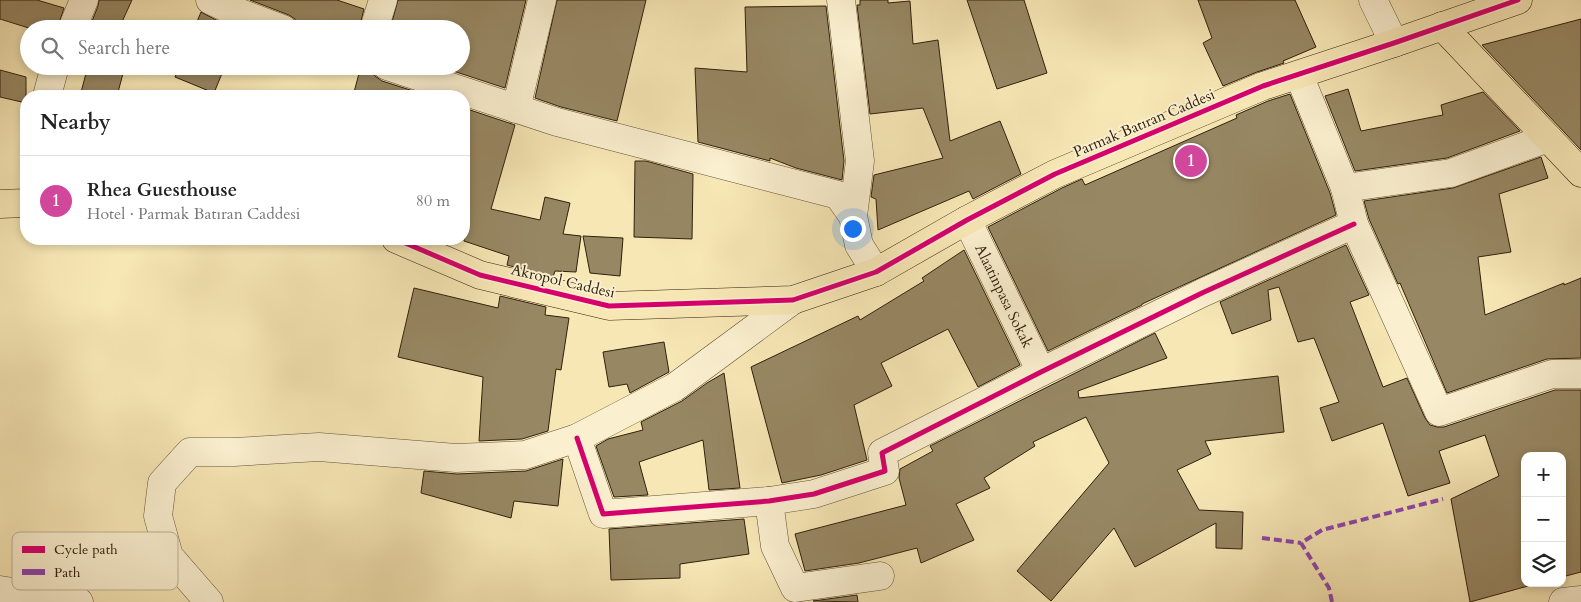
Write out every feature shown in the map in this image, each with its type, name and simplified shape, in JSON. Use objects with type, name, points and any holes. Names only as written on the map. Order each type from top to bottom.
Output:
[{"type":"main road","name":"Parmak Batıran Caddesi","points":[[793,300],[876,272],[967,220],[1055,174],[1263,86],[1518,0]]},
{"type":"main road","points":[[1442,26],[1581,173]]},
{"type":"main road","points":[[0,204],[20,203]]},
{"type":"main road","name":"Akropol Caddesi","points":[[410,245],[480,274],[609,306],[793,300]]},
{"type":"street","points":[[76,20],[84,0]]},
{"type":"street","points":[[377,20],[383,0]]},
{"type":"street","points":[[516,109],[542,0]]},
{"type":"street","points":[[841,0],[860,161],[853,216],[860,245],[876,272]]},
{"type":"street","points":[[1374,0],[1394,43]]},
{"type":"street","points":[[222,3],[262,20]]},
{"type":"street","points":[[49,90],[53,75]]},
{"type":"street","points":[[414,75],[459,90]]},
{"type":"street","points":[[1299,75],[1345,188],[1354,224],[1439,412],[1552,374],[1581,374]]},
{"type":"street","points":[[470,94],[556,122],[838,195],[853,216]]},
{"type":"street","points":[[1345,188],[1451,173],[1548,138]]},
{"type":"street","name":"Alaatinpasa Sokak","points":[[967,220],[1041,372]]},
{"type":"street","points":[[577,438],[603,514],[769,501],[814,494],[885,471],[882,453],[1202,293],[1354,224]]},
{"type":"street","points":[[162,532],[158,516],[162,483],[190,452],[234,452],[319,447],[456,458],[525,455],[577,438],[674,387],[793,300]]},
{"type":"street","points":[[769,501],[775,546],[794,588],[880,576]]},
{"type":"street","points":[[178,566],[209,602]]},
{"type":"street","points":[[0,590],[79,602]]},
{"type":"street","points":[[1563,602],[1581,600]]},
{"type":"building","points":[[0,0],[37,0],[64,8],[60,20],[20,20],[20,25],[0,19]]},
{"type":"building","points":[[99,0],[132,0],[123,20],[93,20]]},
{"type":"building","points":[[250,0],[337,0],[364,9],[361,20],[295,20],[289,15]]},
{"type":"building","points":[[398,0],[526,0],[505,88],[465,75],[470,75],[470,20],[392,20]]},
{"type":"building","points":[[557,0],[646,0],[617,121],[561,107],[535,98]]},
{"type":"building","points":[[860,0],[888,0],[888,3],[910,1],[913,44],[938,40],[950,141],[1000,121],[1021,174],[973,199],[969,191],[878,230],[876,199],[871,197],[874,175],[943,158],[923,108],[870,114],[857,5],[860,5]]},
{"type":"building","points":[[967,0],[1024,0],[1047,73],[997,89]]},
{"type":"building","points":[[1198,0],[1295,0],[1316,47],[1283,61],[1284,63],[1223,86],[1203,43],[1212,38]]},
{"type":"building","points":[[826,6],[844,161],[842,180],[796,168],[770,158],[770,161],[698,142],[695,68],[747,72],[745,7]]},
{"type":"building","points":[[201,12],[216,20],[198,20]]},
{"type":"building","points":[[1581,19],[1581,150],[1482,45]]},
{"type":"building","points":[[0,70],[26,77],[26,90],[20,90],[20,102],[0,97]]},
{"type":"building","points":[[86,75],[123,75],[119,90],[82,90]]},
{"type":"building","points":[[176,75],[221,75],[215,90],[207,90],[175,77]]},
{"type":"building","points":[[359,75],[375,75],[382,81],[410,90],[355,90]]},
{"type":"building","points":[[1348,89],[1361,131],[1443,115],[1441,105],[1483,92],[1520,131],[1447,158],[1355,171],[1325,96]]},
{"type":"building","points":[[1290,94],[1330,193],[1336,215],[1142,304],[1048,351],[988,227],[1082,179],[1085,185],[1237,118],[1236,115]]},
{"type":"building","points":[[470,110],[515,125],[491,209],[540,220],[545,197],[570,203],[563,234],[581,236],[576,272],[555,271],[553,277],[507,265],[509,256],[470,243]]},
{"type":"building","points":[[1541,157],[1548,178],[1499,194],[1511,252],[1478,257],[1485,315],[1581,278],[1581,358],[1547,359],[1447,393],[1400,283],[1398,284],[1369,219],[1364,201],[1453,188]]},
{"type":"building","points":[[635,161],[646,161],[693,174],[692,239],[634,237]]},
{"type":"building","points":[[583,236],[623,238],[620,276],[590,273]]},
{"type":"building","points":[[1346,245],[1369,295],[1350,302],[1383,387],[1407,378],[1430,425],[1444,427],[1555,390],[1581,390],[1581,572],[1566,576],[1566,452],[1521,452],[1521,587],[1524,587],[1470,602],[1451,499],[1499,476],[1485,435],[1439,451],[1450,483],[1408,496],[1383,423],[1332,441],[1320,408],[1339,402],[1314,338],[1298,342],[1279,287],[1268,290],[1271,320],[1232,334],[1220,302]]},
{"type":"building","points":[[964,250],[1020,365],[978,387],[948,329],[881,363],[892,386],[854,405],[867,460],[821,475],[782,483],[751,367],[858,316],[860,320],[924,281],[922,278]]},
{"type":"building","points":[[414,288],[498,308],[500,296],[546,307],[545,315],[569,318],[561,370],[556,369],[548,431],[522,439],[479,441],[483,377],[398,357]]},
{"type":"building","points":[[1155,333],[1167,358],[1078,391],[1079,398],[1278,376],[1284,432],[1205,441],[1211,454],[1177,470],[1199,510],[1243,512],[1242,549],[1216,548],[1216,523],[1135,567],[1114,528],[1051,601],[1017,571],[1109,463],[1086,417],[1033,442],[1035,446],[984,478],[990,488],[956,504],[974,540],[921,563],[917,548],[859,563],[805,571],[795,534],[906,505],[899,478],[900,469],[933,451],[930,446]]},
{"type":"building","points":[[664,342],[669,372],[630,393],[627,384],[609,387],[603,352]]},
{"type":"building","points":[[724,373],[740,488],[709,490],[703,440],[639,462],[648,495],[614,497],[596,446],[608,439],[643,430],[641,422],[682,401]]},
{"type":"building","points":[[563,459],[558,506],[514,501],[511,518],[421,493],[424,471],[457,474],[526,471]]},
{"type":"building","points":[[744,519],[749,554],[680,564],[680,578],[611,580],[609,529]]},
{"type":"building","points":[[857,595],[858,602],[813,601]]},
{"type":"marked path","points":[[1332,602],[1329,588],[1301,543],[1322,530],[1443,499]]},
{"type":"marked path","points":[[1262,538],[1301,543]]},
{"type":"cycle path","points":[[410,245],[480,275],[609,306],[793,300],[876,272],[967,220],[1055,174],[1263,86],[1518,0]]},
{"type":"cycle path","points":[[577,438],[603,514],[769,501],[814,494],[885,471],[882,453],[1202,293],[1354,224]]},
{"type":"place","name":"Rhea Guesthouse","points":[[1191,161]]}]
